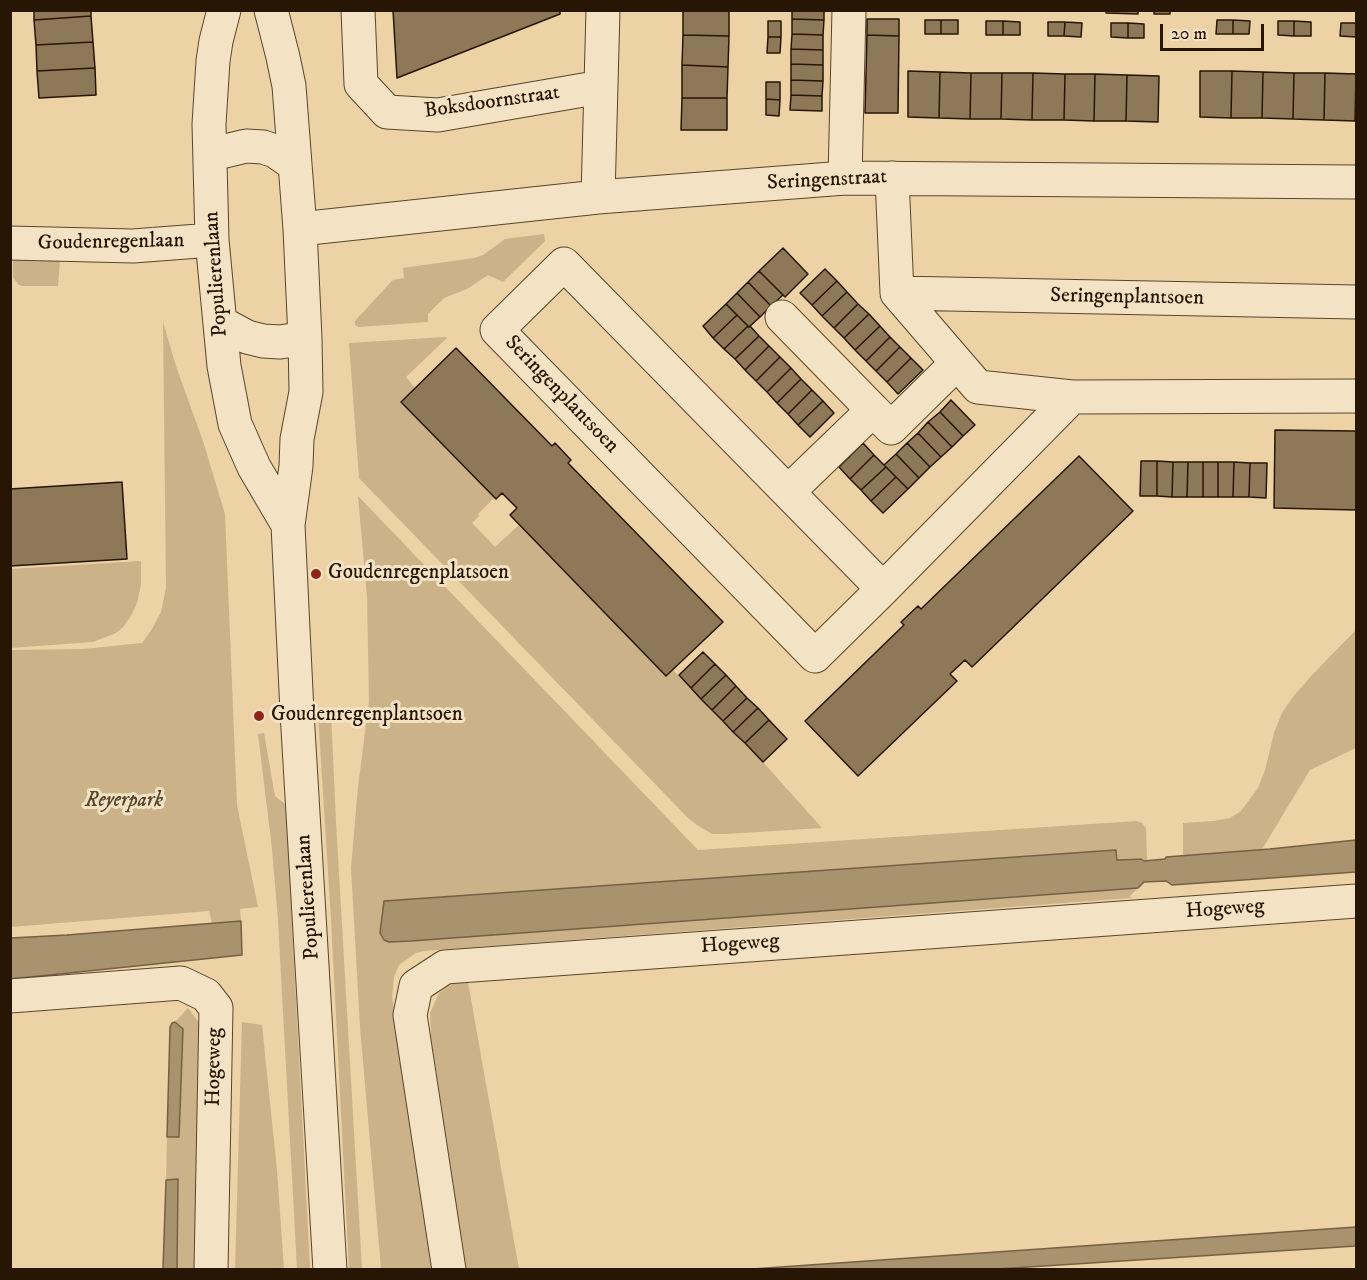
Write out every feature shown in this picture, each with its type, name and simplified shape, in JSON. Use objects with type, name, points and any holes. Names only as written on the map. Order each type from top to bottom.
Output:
[{"type":"street","name":"Populierenlaan","points":[[224,10],[213,61],[209,124],[212,240],[224,366],[235,424],[254,467],[288,525]]},
{"type":"street","name":"Populierenlaan","points":[[271,10],[284,57],[289,86],[300,229],[306,392],[297,439],[296,466],[288,525],[296,700],[330,1269]]},
{"type":"street","name":"Boksdoornstraat","points":[[358,10],[361,84],[387,112],[438,115],[601,87]]},
{"type":"street","points":[[598,197],[603,10]]},
{"type":"street","points":[[844,178],[849,10]]},
{"type":"street","points":[[210,156],[246,146],[263,147],[274,151],[295,165]]},
{"type":"street","name":"Seringenstraat","points":[[300,229],[598,197],[844,178],[1356,182]]},
{"type":"street","points":[[892,178],[897,293],[978,387],[1072,397],[1356,396]]},
{"type":"street","name":"Goudenregenlaan","points":[[10,243],[133,246],[212,240]]},
{"type":"street","name":"Seringenplantsoen","points":[[884,589],[564,264],[497,330],[815,656],[884,589],[1072,397]]},
{"type":"street","name":"Seringenplantsoen","points":[[897,293],[1356,302]]},
{"type":"street","points":[[782,317],[891,428],[957,363]]},
{"type":"street","points":[[221,323],[247,337],[263,341],[280,342],[305,338]]},
{"type":"street","points":[[788,492],[873,410]]},
{"type":"street","name":"Hogeweg","points":[[448,1269],[410,1015],[416,986],[445,966],[1356,901]]},
{"type":"street","name":"Hogeweg","points":[[10,996],[181,983],[206,994],[216,1008],[211,1269]]},
{"type":"green space","points":[[544,234],[545,241],[503,282],[488,275],[467,289],[444,298],[428,314],[428,322],[358,327],[355,325],[355,321],[393,280],[404,278],[403,268],[474,258],[483,255],[505,239]]},
{"type":"green space","points":[[13,259],[60,260],[58,286],[21,286],[13,277]]},
{"type":"green space","name":"Reyerpark","points":[[163,322],[225,514],[237,805],[258,907],[240,909],[241,921],[212,923],[209,911],[11,927],[10,650],[83,649],[142,643],[161,612],[166,588]]},
{"type":"green space","points":[[446,337],[406,377],[415,388],[401,402],[494,498],[472,523],[495,547],[519,525],[666,676],[673,670],[763,762],[822,828],[712,834],[689,819],[359,478],[349,343]]},
{"type":"green space","points":[[358,496],[698,850],[1137,821],[1146,828],[1147,860],[1144,861],[1141,858],[1118,859],[1117,850],[741,876],[380,933],[387,941],[1138,888],[1130,896],[1131,898],[416,953],[399,965],[394,977],[392,997],[436,1269],[381,1269],[360,1027],[351,868],[369,701],[367,597]]},
{"type":"green space","points":[[141,561],[141,585],[137,603],[131,616],[116,633],[93,642],[11,648],[11,569]]},
{"type":"green space","points":[[1356,630],[1356,748],[1310,770],[1261,851],[1183,856],[1183,823],[1230,818],[1241,811],[1258,788],[1282,713],[1312,675]]},
{"type":"green space","points":[[331,712],[362,1269],[349,1269],[318,714]]},
{"type":"green space","points":[[264,733],[275,796],[286,805],[310,1269],[297,1269],[278,920],[258,734]]},
{"type":"green space","points":[[467,977],[519,1269],[466,1269],[431,1037],[430,1013],[439,993],[460,978]]},
{"type":"green space","points":[[188,1008],[200,1024],[202,1269],[177,1269],[178,1180],[166,1180],[167,1137],[179,1136],[183,1029],[175,1022]]},
{"type":"green space","points":[[242,1022],[262,1025],[277,1170],[284,1269],[235,1269]]},
{"type":"shaded area","points":[[1356,840],[1356,872],[1172,885],[1166,881],[1144,882],[1138,888],[411,941],[389,942],[384,940],[380,933],[384,901],[1116,850],[1117,860],[1141,859],[1144,861],[1166,857]]},
{"type":"shaded area","points":[[241,921],[242,955],[11,979],[11,938]]},
{"type":"shaded area","points":[[175,1022],[183,1029],[179,1137],[167,1137],[170,1027]]},
{"type":"shaded area","points":[[178,1179],[177,1269],[163,1269],[166,1180]]},
{"type":"shaded area","points":[[1356,1227],[1356,1246],[997,1269],[752,1269]]},
{"type":"building","points":[[34,10],[91,10],[91,16],[34,20]]},
{"type":"building","points":[[393,10],[560,10],[560,14],[397,78]]},
{"type":"building","points":[[683,10],[729,10],[729,36],[683,35]]},
{"type":"building","points":[[792,10],[824,10],[824,20],[792,19]]},
{"type":"building","points":[[1107,10],[1138,10],[1138,14],[1106,13]]},
{"type":"building","points":[[1154,10],[1170,10],[1170,14],[1154,14]]},
{"type":"building","points":[[91,16],[93,42],[36,45],[34,20]]},
{"type":"building","points":[[792,19],[824,20],[823,35],[792,34]]},
{"type":"building","points":[[867,19],[899,19],[899,36],[867,35]]},
{"type":"building","points":[[925,20],[941,20],[941,34],[925,34]]},
{"type":"building","points":[[941,20],[958,20],[958,34],[941,34]]},
{"type":"building","points":[[1217,20],[1233,20],[1233,34],[1216,34]]},
{"type":"building","points":[[1233,20],[1250,21],[1249,34],[1233,34]]},
{"type":"building","points":[[768,21],[781,21],[781,37],[768,37]]},
{"type":"building","points":[[986,21],[1003,21],[1003,35],[986,35]]},
{"type":"building","points":[[1003,21],[1020,22],[1020,35],[1003,35]]},
{"type":"building","points":[[1278,21],[1294,21],[1294,36],[1278,35]]},
{"type":"building","points":[[1294,21],[1311,22],[1311,36],[1294,36]]},
{"type":"building","points":[[1048,22],[1065,22],[1064,36],[1048,36]]},
{"type":"building","points":[[1065,22],[1082,23],[1081,37],[1064,36]]},
{"type":"building","points":[[1111,23],[1128,23],[1128,38],[1111,37]]},
{"type":"building","points":[[1128,23],[1144,24],[1144,38],[1128,38]]},
{"type":"building","points":[[1341,23],[1356,23],[1356,37],[1340,36]]},
{"type":"building","points":[[792,34],[823,35],[823,50],[791,49]]},
{"type":"building","points":[[683,35],[729,36],[728,67],[682,65]]},
{"type":"building","points":[[867,35],[899,36],[898,113],[865,113]]},
{"type":"building","points":[[768,37],[781,37],[780,53],[767,53]]},
{"type":"building","points":[[93,42],[95,68],[37,71],[36,45]]},
{"type":"building","points":[[791,49],[823,50],[823,65],[791,64]]},
{"type":"building","points":[[791,64],[823,65],[823,81],[791,80]]},
{"type":"building","points":[[682,65],[728,67],[727,98],[682,98]]},
{"type":"building","points":[[95,68],[96,95],[39,98],[37,71]]},
{"type":"building","points":[[908,71],[940,72],[939,118],[908,117]]},
{"type":"building","points":[[1200,71],[1232,71],[1231,118],[1200,117]]},
{"type":"building","points":[[1232,71],[1263,72],[1262,118],[1231,118]]},
{"type":"building","points":[[940,72],[971,73],[970,119],[939,118]]},
{"type":"building","points":[[1263,72],[1294,73],[1293,119],[1262,118]]},
{"type":"building","points":[[971,73],[1002,73],[1001,119],[970,119]]},
{"type":"building","points":[[1002,73],[1033,73],[1032,120],[1001,119]]},
{"type":"building","points":[[1033,73],[1065,74],[1064,120],[1032,120]]},
{"type":"building","points":[[1294,73],[1325,73],[1324,120],[1293,119]]},
{"type":"building","points":[[1325,73],[1356,74],[1355,121],[1324,120]]},
{"type":"building","points":[[1065,74],[1095,74],[1094,121],[1064,120]]},
{"type":"building","points":[[1095,74],[1127,75],[1126,121],[1094,121]]},
{"type":"building","points":[[1127,75],[1159,76],[1158,122],[1126,121]]},
{"type":"building","points":[[791,80],[823,81],[822,96],[791,95]]},
{"type":"building","points":[[766,82],[780,82],[780,100],[766,99]]},
{"type":"building","points":[[791,95],[822,96],[822,111],[790,110]]},
{"type":"building","points":[[682,98],[727,98],[727,130],[681,130]]},
{"type":"building","points":[[766,99],[780,100],[779,116],[766,115]]},
{"type":"building","points":[[783,248],[808,274],[785,297],[759,271]]},
{"type":"building","points":[[825,269],[837,281],[812,305],[800,293]]},
{"type":"building","points":[[759,271],[783,295],[771,306],[748,282]]},
{"type":"building","points":[[837,281],[847,292],[822,316],[812,305]]},
{"type":"building","points":[[748,282],[771,306],[760,317],[737,293]]},
{"type":"building","points":[[847,292],[858,304],[834,328],[822,316]]},
{"type":"building","points":[[737,293],[760,317],[749,327],[726,304]]},
{"type":"building","points":[[726,304],[737,315],[713,338],[703,326]]},
{"type":"building","points":[[858,304],[869,314],[844,338],[834,328]]},
{"type":"building","points":[[869,314],[880,326],[855,350],[844,338]]},
{"type":"building","points":[[737,315],[748,326],[724,349],[713,338]]},
{"type":"building","points":[[748,326],[759,336],[735,359],[724,349]]},
{"type":"building","points":[[880,326],[890,337],[866,361],[855,350]]},
{"type":"building","points":[[759,336],[769,346],[745,370],[735,359]]},
{"type":"building","points":[[890,337],[900,347],[876,371],[866,361]]},
{"type":"building","points":[[769,346],[780,357],[756,381],[745,370]]},
{"type":"building","points":[[900,347],[911,358],[887,382],[876,371]]},
{"type":"building","points":[[456,348],[552,446],[555,443],[571,460],[568,463],[723,622],[666,676],[510,515],[517,508],[502,493],[496,499],[401,402]]},
{"type":"building","points":[[780,357],[791,368],[767,392],[756,381]]},
{"type":"building","points":[[911,358],[923,370],[898,394],[887,382]]},
{"type":"building","points":[[791,368],[801,379],[777,403],[767,392]]},
{"type":"building","points":[[801,379],[812,390],[788,414],[777,403]]},
{"type":"building","points":[[812,390],[823,401],[798,425],[788,414]]},
{"type":"building","points":[[951,400],[975,425],[963,436],[940,412]]},
{"type":"building","points":[[823,401],[834,413],[810,437],[798,425]]},
{"type":"building","points":[[940,412],[963,436],[952,447],[928,422]]},
{"type":"building","points":[[928,422],[952,447],[941,457],[918,433]]},
{"type":"building","points":[[1275,430],[1356,431],[1356,510],[1274,508]]},
{"type":"building","points":[[918,433],[941,457],[930,467],[907,443]]},
{"type":"building","points":[[863,443],[874,455],[850,479],[839,467]]},
{"type":"building","points":[[907,443],[930,467],[919,478],[896,454]]},
{"type":"building","points":[[896,454],[919,478],[908,489],[884,465]]},
{"type":"building","points":[[874,455],[886,467],[861,490],[850,479]]},
{"type":"building","points":[[1079,456],[1133,511],[972,667],[965,660],[950,674],[957,681],[858,776],[805,721],[904,625],[901,622],[918,606],[921,609]]},
{"type":"building","points":[[1141,461],[1157,461],[1157,496],[1140,496]]},
{"type":"building","points":[[1157,461],[1173,462],[1172,497],[1157,496]]},
{"type":"building","points":[[1173,462],[1188,462],[1187,497],[1172,497]]},
{"type":"building","points":[[1188,462],[1203,462],[1203,497],[1187,497]]},
{"type":"building","points":[[1203,462],[1218,462],[1218,497],[1203,497]]},
{"type":"building","points":[[1218,462],[1234,462],[1233,497],[1218,497]]},
{"type":"building","points":[[1234,462],[1250,463],[1249,497],[1233,497]]},
{"type":"building","points":[[1250,463],[1267,463],[1266,498],[1249,497]]},
{"type":"building","points":[[886,467],[896,477],[871,501],[861,490]]},
{"type":"building","points":[[896,477],[908,489],[883,513],[871,501]]},
{"type":"building","points":[[122,482],[127,559],[10,566],[10,489]]},
{"type":"building","points":[[703,652],[715,664],[691,688],[679,675]]},
{"type":"building","points":[[715,664],[726,675],[701,699],[691,688]]},
{"type":"building","points":[[726,675],[736,686],[712,710],[701,699]]},
{"type":"building","points":[[736,686],[747,698],[723,721],[712,710]]},
{"type":"building","points":[[747,698],[758,708],[733,732],[723,721]]},
{"type":"building","points":[[758,708],[769,720],[745,743],[733,732]]},
{"type":"building","points":[[769,720],[787,739],[763,762],[745,743]]},
{"type":"place","name":"Goudenregenplatsoen","points":[[316,574]]},
{"type":"place","name":"Goudenregenplantsoen","points":[[259,716]]}]
